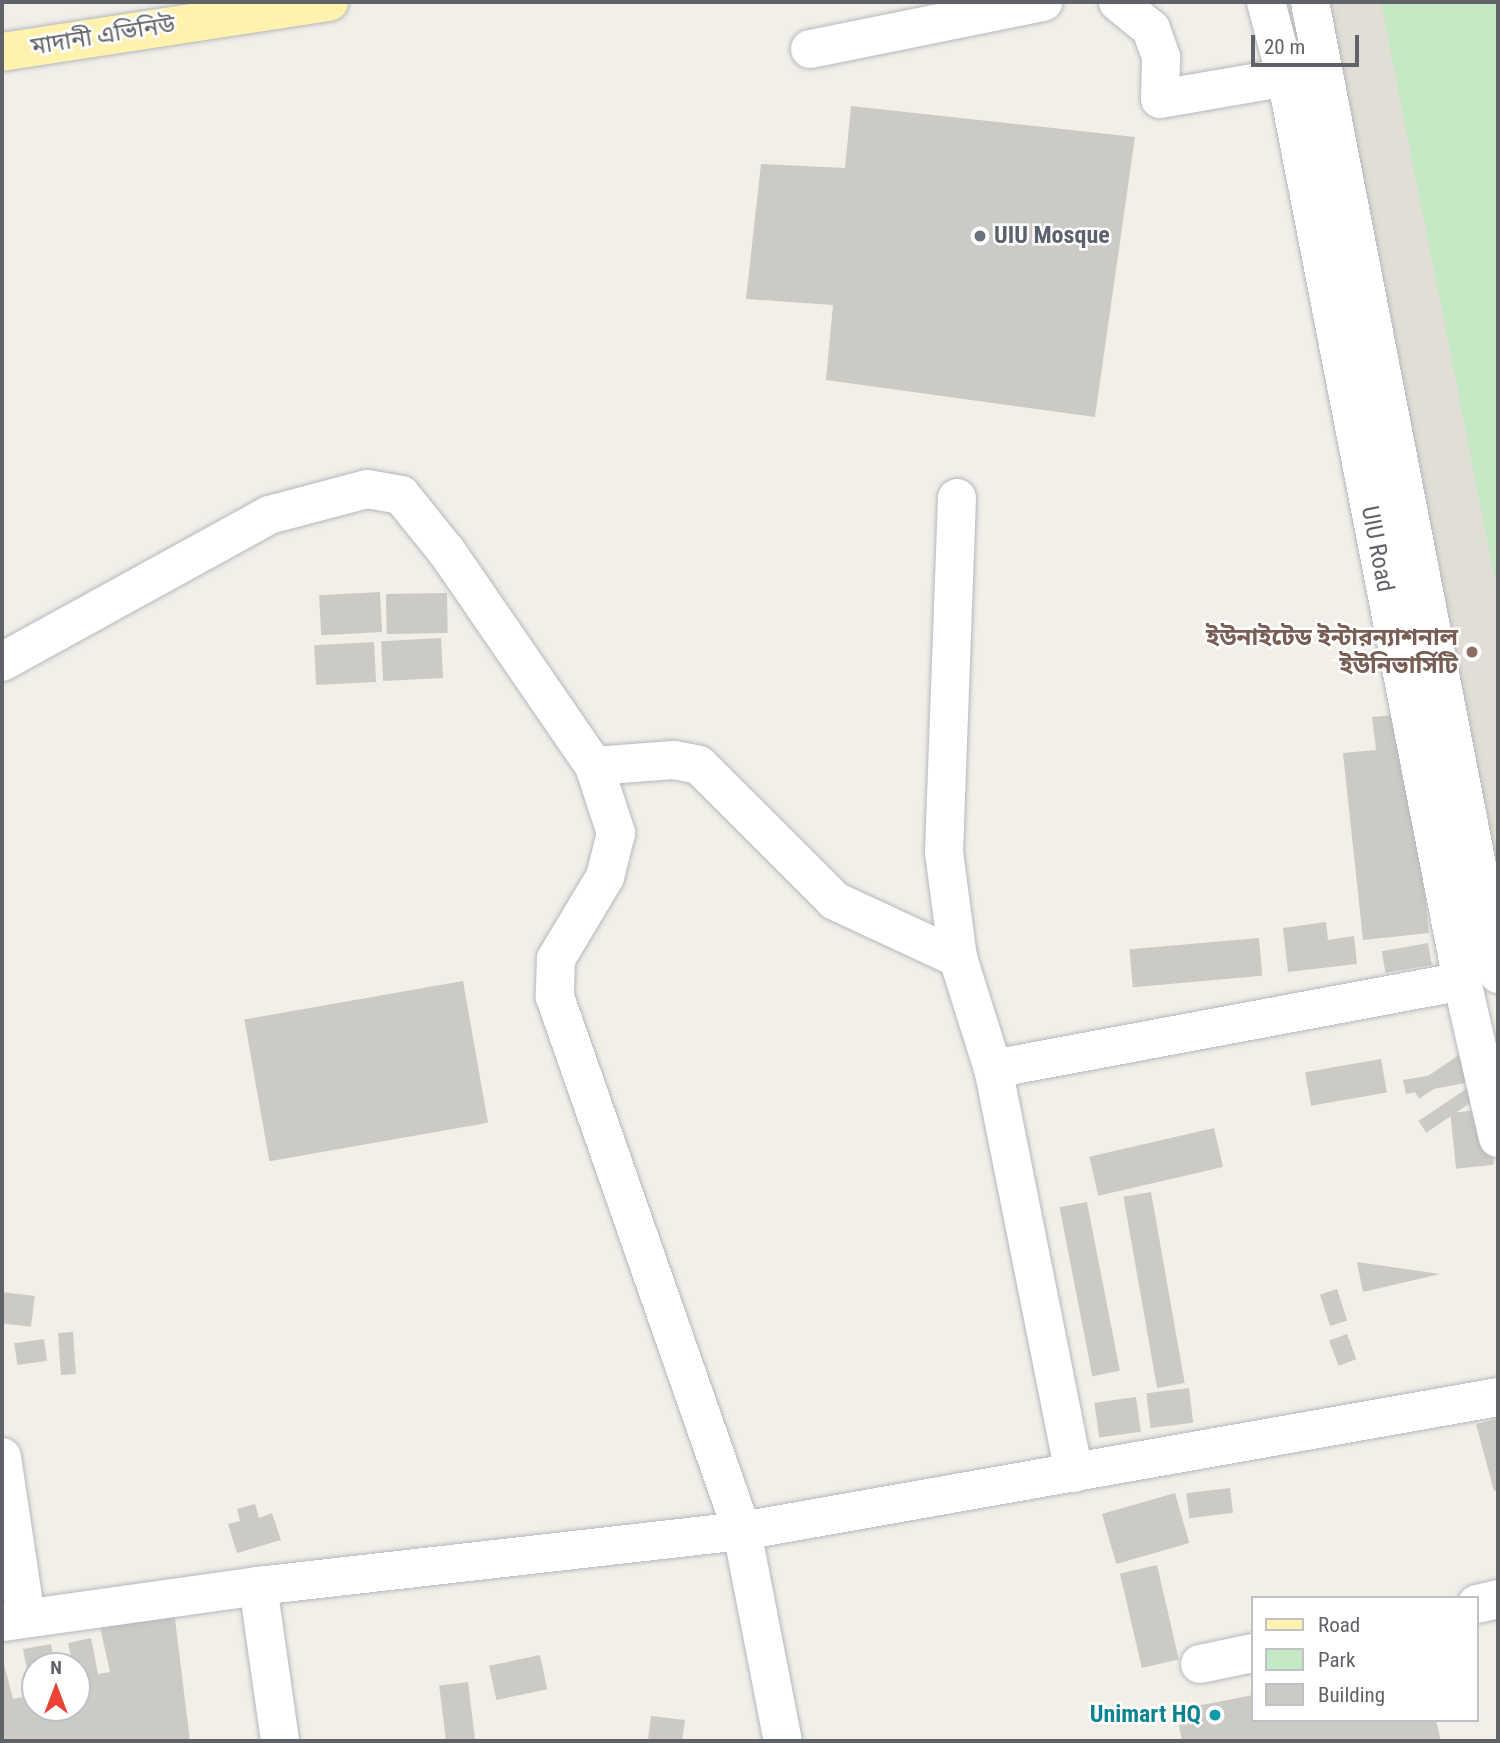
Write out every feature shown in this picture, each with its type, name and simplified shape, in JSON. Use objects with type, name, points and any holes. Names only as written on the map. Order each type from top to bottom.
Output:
[{"type":"main road","name":"মাদানী এভিনিউ","points":[[2,52],[329,2]]},
{"type":"street","points":[[810,49],[1042,2]]},
{"type":"street","points":[[1118,2],[1151,29],[1161,57],[1160,99],[1304,74]]},
{"type":"street","name":"UIU Road","points":[[1266,2],[1304,74],[1377,356],[1480,977],[1498,1138]]},
{"type":"street","name":"UIU Road","points":[[1310,2],[1304,74],[1340,363],[1480,977]]},
{"type":"street","points":[[1340,363],[1377,356]]},
{"type":"street","points":[[2,662],[269,514],[367,489],[401,495],[447,552],[594,766],[616,833],[605,877],[556,959],[555,997],[742,1531],[783,1741]]},
{"type":"street","points":[[957,498],[944,852],[958,958],[993,1069],[1074,1473]]},
{"type":"street","points":[[594,766],[674,760],[699,765],[835,901],[958,958]]},
{"type":"street","points":[[993,1069],[1480,977]]},
{"type":"street","points":[[2,1457],[14,1620],[258,1586],[742,1531],[1498,1397]]},
{"type":"street","points":[[258,1586],[280,1741]]},
{"type":"street","points":[[1479,1604],[1498,1600]]},
{"type":"street","points":[[1200,1664],[1252,1653]]},
{"type":"shaded area","name":"ইউনাইটেড ইন্টারন্যাশনাল ইউনিভার্সিটি","points":[[1315,2],[1498,2],[1498,914]]},
{"type":"green space","points":[[1381,2],[1498,2],[1498,594]]},
{"type":"building","name":"UIU Mosque","points":[[851,106],[1135,137],[1095,417],[826,380],[833,305],[746,299],[761,164],[845,168]]},
{"type":"building","points":[[380,592],[382,632],[321,635],[319,595]]},
{"type":"building","points":[[447,593],[448,633],[387,634],[386,594]]},
{"type":"building","points":[[441,638],[443,678],[383,681],[381,641]]},
{"type":"building","points":[[374,642],[376,682],[316,685],[314,645]]},
{"type":"building","points":[[1405,714],[1429,933],[1363,940],[1343,753],[1376,750],[1372,717]]},
{"type":"building","points":[[1326,922],[1328,940],[1354,936],[1357,964],[1288,972],[1283,928]]},
{"type":"building","points":[[1259,938],[1262,976],[1133,987],[1129,949]]},
{"type":"building","points":[[1428,943],[1432,965],[1386,973],[1382,951]]},
{"type":"building","points":[[463,981],[488,1123],[269,1161],[244,1020]]},
{"type":"building","points":[[1462,1053],[1470,1065],[1419,1099],[1411,1087]]},
{"type":"building","points":[[1381,1059],[1387,1092],[1311,1106],[1305,1072]]},
{"type":"building","points":[[1463,1070],[1471,1082],[1406,1094],[1403,1080]]},
{"type":"building","points":[[1469,1087],[1477,1099],[1426,1133],[1418,1121]]},
{"type":"building","points":[[1488,1109],[1494,1165],[1456,1169],[1450,1113]]},
{"type":"building","points":[[1214,1128],[1223,1167],[1098,1196],[1089,1157]]},
{"type":"building","points":[[1151,1192],[1185,1383],[1157,1388],[1123,1197]]},
{"type":"building","points":[[1087,1202],[1120,1371],[1092,1376],[1060,1207]]},
{"type":"building","points":[[1357,1262],[1440,1274],[1363,1292]]},
{"type":"building","points":[[1337,1289],[1347,1320],[1330,1326],[1320,1295]]},
{"type":"building","points":[[2,1292],[35,1296],[31,1327],[2,1323]]},
{"type":"building","points":[[73,1332],[76,1374],[61,1375],[58,1333]]},
{"type":"building","points":[[1347,1334],[1356,1359],[1338,1366],[1329,1340]]},
{"type":"building","points":[[44,1339],[47,1361],[17,1365],[14,1343]]},
{"type":"building","points":[[1189,1388],[1193,1423],[1151,1428],[1146,1393]]},
{"type":"building","points":[[1136,1397],[1141,1432],[1099,1438],[1094,1403]]},
{"type":"building","points":[[1498,1419],[1498,1490],[1494,1491],[1476,1424]]},
{"type":"building","points":[[1230,1488],[1233,1513],[1189,1518],[1186,1493]]},
{"type":"building","points":[[1175,1493],[1189,1543],[1116,1564],[1102,1514]]},
{"type":"building","points":[[255,1504],[259,1518],[272,1513],[281,1540],[237,1553],[228,1524],[240,1521],[237,1509]]},
{"type":"building","points":[[1157,1565],[1179,1660],[1142,1668],[1120,1574]]},
{"type":"building","points":[[173,1603],[190,1741],[2,1741],[2,1656],[13,1699],[21,1697],[21,1722],[91,1722],[91,1652],[70,1652],[68,1643],[91,1638],[98,1674],[110,1672],[98,1618]]},
{"type":"building","points":[[51,1644],[52,1652],[24,1652],[23,1649]]},
{"type":"building","points":[[540,1655],[547,1689],[496,1700],[489,1666]]},
{"type":"building","points":[[468,1682],[475,1740],[446,1741],[439,1686]]},
{"type":"building","name":"Unimart HQ","points":[[1252,1695],[1252,1722],[1436,1722],[1441,1741],[1182,1741],[1176,1710]]},
{"type":"building","points":[[651,1716],[685,1720],[682,1741],[648,1740]]},
{"type":"place","name":"UIU Mosque","points":[[980,236]]},
{"type":"place","name":"ইউনাইটেড ইন্টারন্যাশনাল ইউনিভার্সিটি","points":[[1472,652]]},
{"type":"place","name":"Unimart HQ","points":[[1215,1715]]}]
